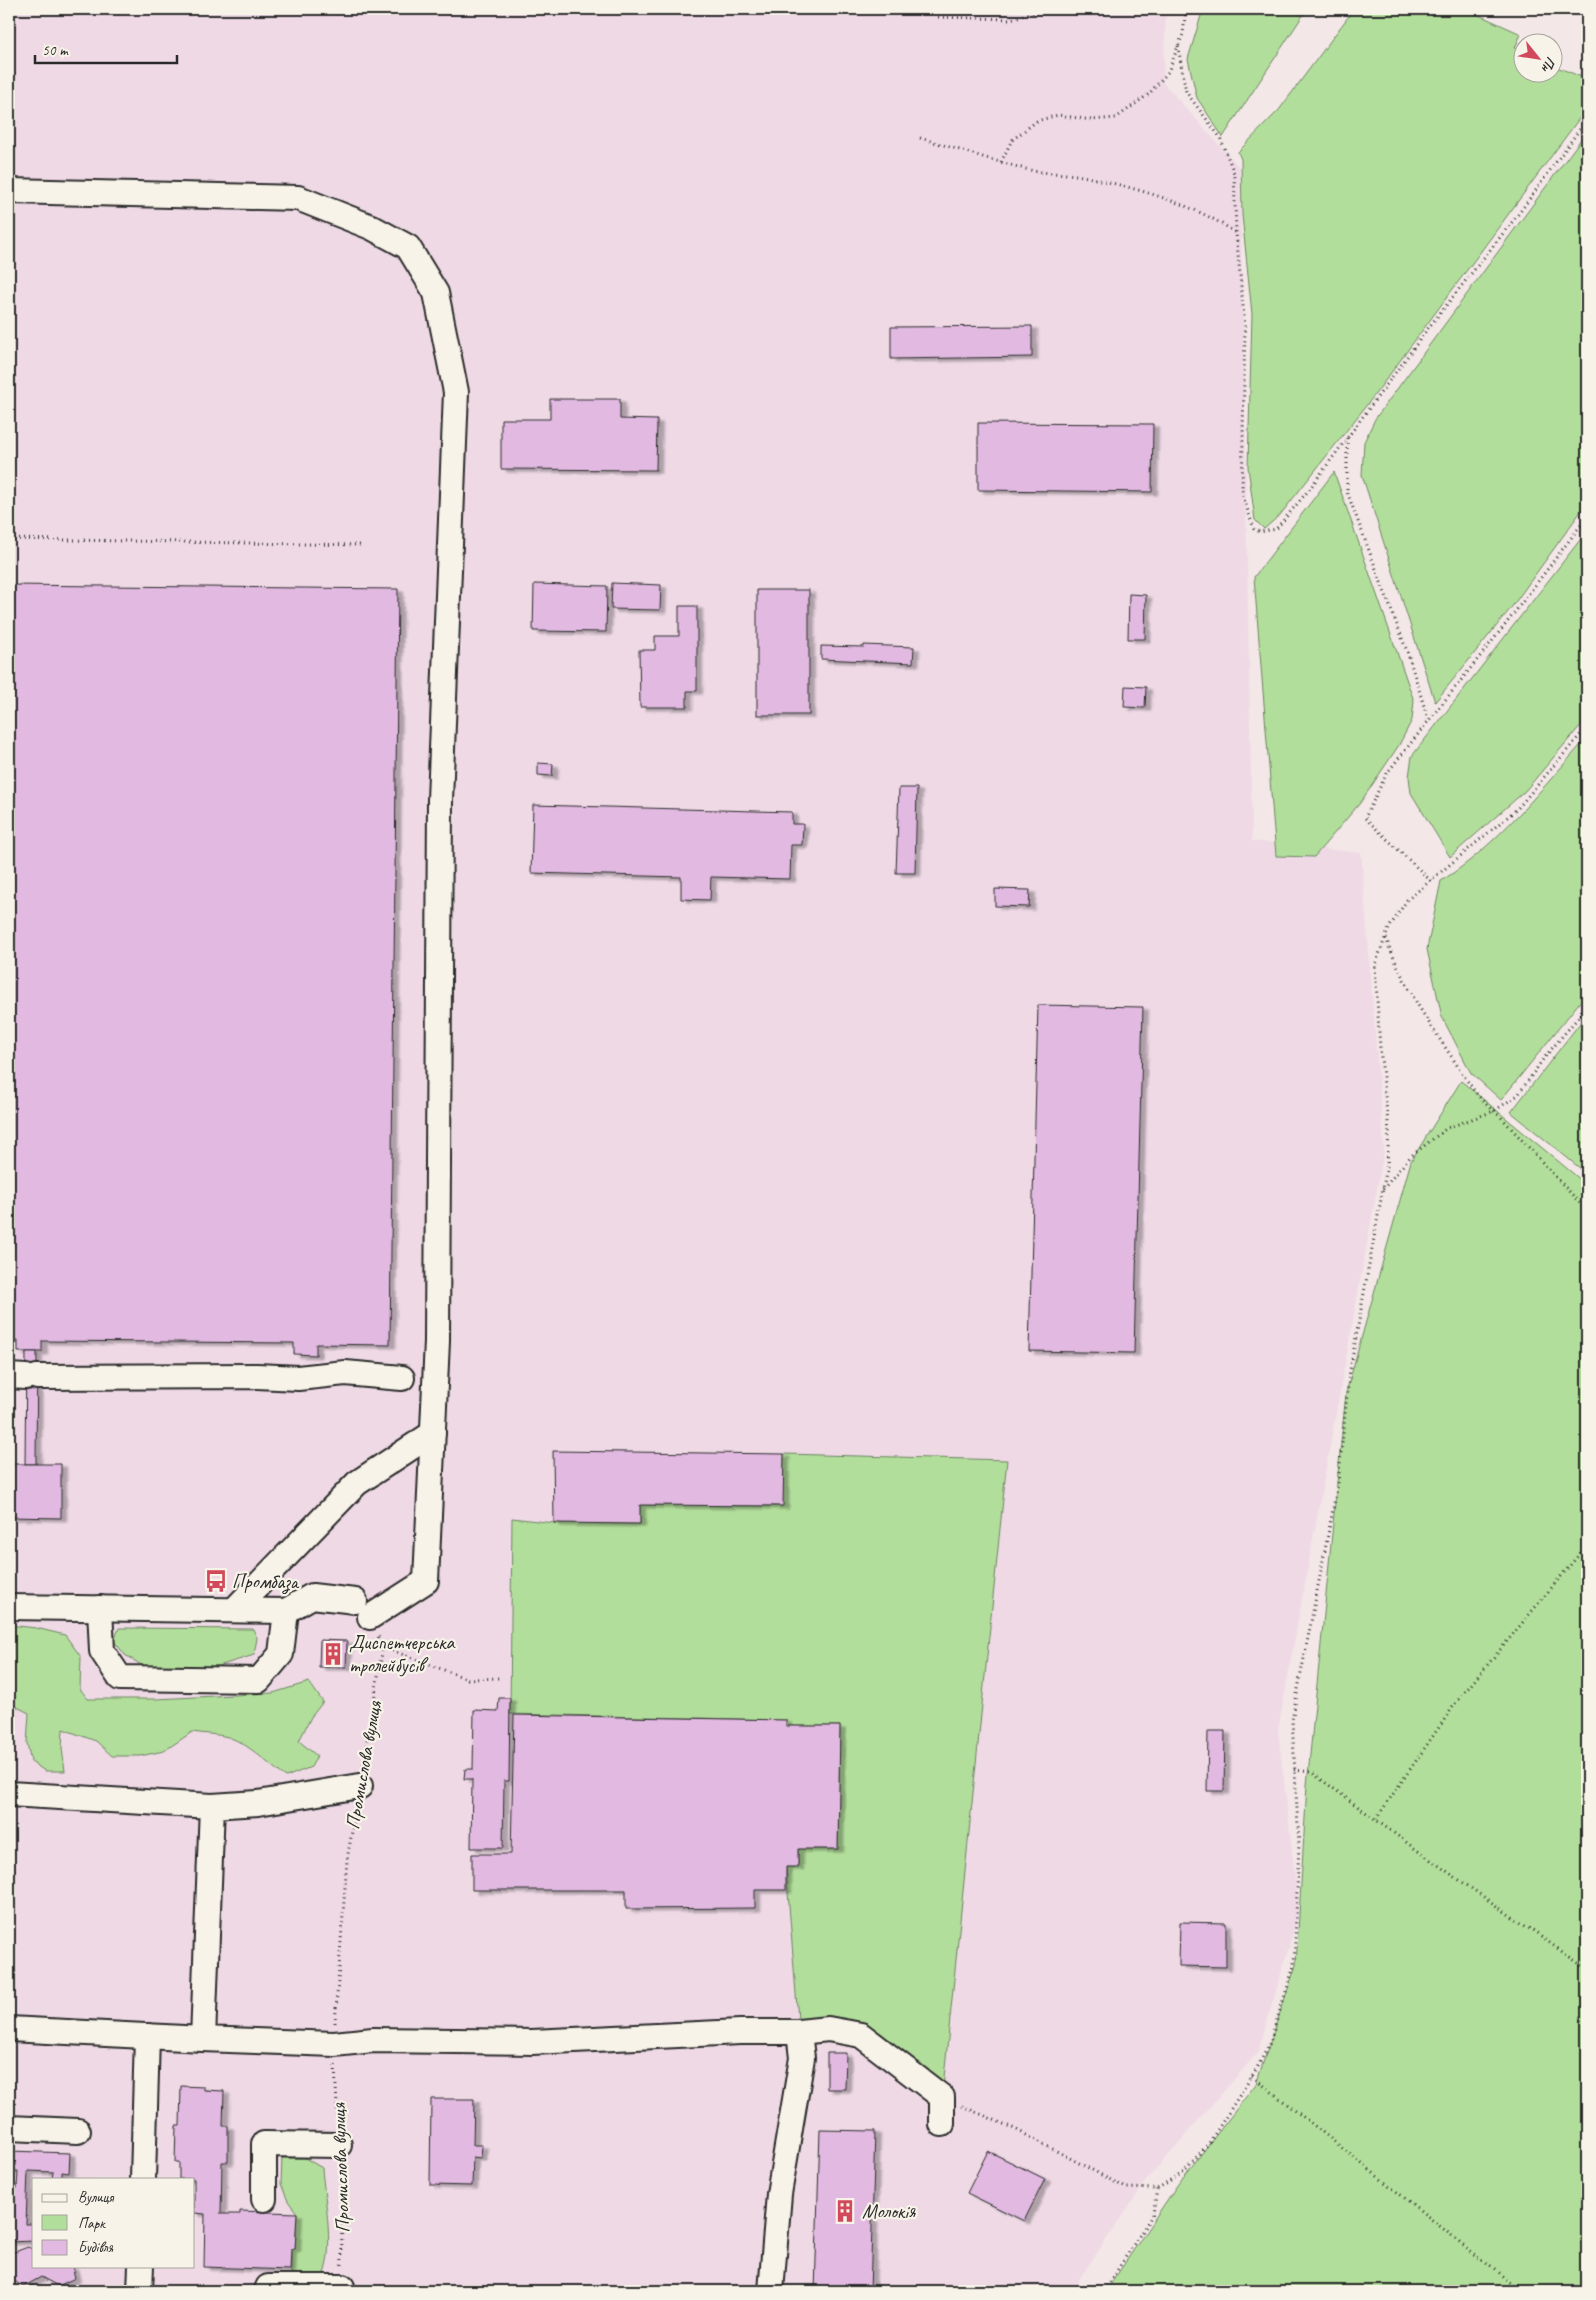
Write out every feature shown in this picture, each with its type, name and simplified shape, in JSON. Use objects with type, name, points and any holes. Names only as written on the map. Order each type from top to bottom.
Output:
[{"type":"street","points":[[9,191],[298,198],[371,226],[408,247],[436,293],[456,392],[440,800],[437,1331],[426,1581],[362,1609],[312,1596],[286,1611],[9,1607]]},
{"type":"street","points":[[24,1377],[257,1376],[298,1378],[345,1373],[402,1378]]},
{"type":"street","points":[[234,1610],[357,1483],[433,1433]]},
{"type":"street","points":[[100,1608],[102,1651],[120,1678],[230,1680],[259,1680],[276,1661],[281,1654],[286,1611]]},
{"type":"street","points":[[9,1794],[212,1806],[258,1803],[360,1786]]},
{"type":"street","points":[[203,2039],[212,1806]]},
{"type":"street","points":[[9,2029],[334,2044],[373,2040],[532,2042],[740,2032],[798,2032],[828,2029],[861,2035],[942,2097],[942,2124]]},
{"type":"street","points":[[771,2291],[780,2194],[802,2058],[798,2032]]},
{"type":"street","points":[[142,2178],[147,2036]]},
{"type":"street","points":[[9,2128],[78,2131]]},
{"type":"street","points":[[264,2199],[264,2144],[340,2145]]},
{"type":"street","points":[[140,2291],[141,2268]]},
{"type":"street","points":[[267,2291],[268,2287],[342,2287]]},
{"type":"path","points":[[938,17],[1011,19],[1044,9]]},
{"type":"path","points":[[1001,162],[1012,140],[1037,121],[1058,115],[1091,120],[1116,118],[1149,94],[1168,72],[1183,34],[1186,9]]},
{"type":"path","points":[[1178,45],[1186,92],[1220,137],[1234,173],[1236,234],[1246,326],[1242,493],[1254,529],[1260,532],[1276,529],[1308,491],[1429,327],[1492,249],[1587,119]]},
{"type":"path","points":[[920,138],[1036,171],[1086,176],[1162,197],[1212,218],[1236,234]]},
{"type":"path","points":[[1347,437],[1347,492],[1408,654],[1428,719]]},
{"type":"path","points":[[1431,881],[1366,818],[1387,773],[1428,719],[1505,625],[1587,517]]},
{"type":"path","points":[[9,539],[362,545]]},
{"type":"path","points":[[942,2097],[1017,2130],[1126,2188],[1157,2188],[1184,2171],[1209,2143],[1252,2076],[1269,2044],[1294,1966],[1299,1844],[1292,1720],[1338,1483],[1349,1376],[1383,1189],[1390,1132],[1380,1048],[1375,965],[1385,938],[1407,900],[1517,809],[1587,726]]},
{"type":"path","points":[[1385,938],[1394,962],[1421,1013],[1484,1105],[1494,1111],[1587,1211]]},
{"type":"path","points":[[1383,1189],[1411,1156],[1447,1128],[1494,1111],[1518,1095],[1544,1058],[1587,1006]]},
{"type":"path","points":[[1376,1820],[1455,1704],[1587,1545]]},
{"type":"path","points":[[362,1609],[383,1647],[468,1678],[501,1678]]},
{"type":"path","name":"Промислова вулиця","points":[[342,2287],[343,2202],[334,2044],[347,1860],[383,1647]]},
{"type":"path","points":[[1294,1770],[1311,1772],[1376,1820],[1587,1968]]},
{"type":"path","points":[[1252,2076],[1521,2291]]},
{"type":"path","points":[[1104,2291],[1153,2214],[1157,2188]]},
{"type":"shaded area","points":[[9,9],[1166,9],[1163,83],[1240,168],[1252,841],[1361,853],[1384,1150],[1278,1730],[1299,1912],[1258,2052],[1148,2178],[1079,2279],[1074,2291],[9,2291]]},
{"type":"green space","points":[[1203,9],[1307,9],[1223,137],[1197,98],[1188,59]]},
{"type":"green space","points":[[1354,9],[1453,9],[1470,11],[1517,32],[1514,32],[1514,82],[1564,82],[1564,70],[1587,79],[1587,108],[1373,397],[1280,515],[1264,529],[1255,520],[1248,467],[1252,314],[1242,215],[1241,159],[1238,152],[1279,110]]},
{"type":"green space","points":[[1587,131],[1587,503],[1511,608],[1435,702],[1362,475],[1364,442],[1375,419]]},
{"type":"green space","points":[[1334,472],[1414,701],[1412,720],[1399,745],[1360,803],[1314,857],[1276,856],[1254,577]]},
{"type":"green space","points":[[1587,531],[1587,718],[1525,791],[1450,857],[1411,793],[1409,777],[1412,756]]},
{"type":"green space","points":[[1587,738],[1587,993],[1501,1100],[1471,1073],[1442,1017],[1427,949],[1441,881],[1461,867],[1500,834]]},
{"type":"green space","points":[[1587,1014],[1587,1174],[1511,1112]]},
{"type":"green space","points":[[1461,1081],[1587,1185],[1587,2291],[1106,2291],[1178,2184],[1256,2084],[1296,1965],[1307,1785],[1346,1393],[1411,1161]]},
{"type":"green space","points":[[784,1454],[1007,1460],[942,2097],[861,2035],[799,2032],[786,1867],[798,1867],[798,1849],[838,1849],[840,1726],[786,1726],[786,1720],[510,1714],[512,1518],[554,1523],[640,1524],[640,1505],[782,1506]]},
{"type":"green space","points":[[9,1625],[36,1628],[65,1635],[81,1657],[80,1689],[88,1699],[157,1699],[273,1693],[309,1682],[323,1702],[311,1717],[299,1741],[317,1756],[311,1767],[286,1777],[244,1744],[224,1736],[192,1732],[164,1751],[140,1756],[112,1756],[96,1741],[63,1729],[62,1749],[65,1771],[45,1771],[31,1762],[27,1743],[29,1713],[9,1703]]},
{"type":"green space","points":[[119,1628],[253,1629],[257,1638],[254,1655],[209,1669],[148,1669],[125,1655],[114,1641]]},
{"type":"green space","points":[[282,2158],[305,2158],[322,2168],[329,2242],[325,2271],[320,2282],[303,2283],[291,2275],[291,2249],[295,2249],[297,2213],[288,2201],[281,2184]]},
{"type":"building","points":[[1032,326],[1032,357],[891,359],[891,327]]},
{"type":"building","points":[[550,399],[620,399],[620,419],[657,420],[656,470],[501,469],[501,419],[550,419]]},
{"type":"building","points":[[978,423],[1153,424],[1152,492],[978,490]]},
{"type":"building","points":[[612,583],[661,585],[660,610],[611,609]]},
{"type":"building","points":[[534,584],[607,586],[606,632],[533,631]]},
{"type":"building","points":[[9,585],[398,589],[390,1345],[316,1344],[316,1355],[294,1354],[294,1343],[42,1341],[42,1352],[18,1352],[18,1341],[9,1341]]},
{"type":"building","points":[[757,590],[809,590],[809,715],[757,715]]},
{"type":"building","points":[[1129,594],[1146,595],[1145,639],[1128,639]]},
{"type":"building","points":[[679,606],[697,606],[697,691],[687,691],[687,707],[640,707],[639,650],[655,650],[655,636],[679,636]]},
{"type":"building","points":[[864,645],[914,647],[913,663],[821,659],[821,646],[864,647]]},
{"type":"building","points":[[1125,686],[1146,687],[1145,708],[1124,707]]},
{"type":"building","points":[[538,763],[553,764],[552,776],[538,775]]},
{"type":"building","points":[[899,788],[917,788],[915,873],[896,873]]},
{"type":"building","points":[[533,805],[792,812],[792,824],[803,824],[802,845],[791,845],[790,879],[711,877],[710,900],[681,899],[681,877],[531,873]]},
{"type":"building","points":[[995,889],[1030,890],[1029,907],[995,906]]},
{"type":"building","points":[[1038,1005],[1143,1007],[1134,1353],[1029,1351]]},
{"type":"building","points":[[26,1352],[37,1352],[36,1464],[25,1464]]},
{"type":"building","points":[[553,1451],[784,1454],[783,1506],[640,1505],[640,1524],[554,1523]]},
{"type":"building","points":[[9,1464],[61,1464],[61,1518],[9,1517]]},
{"type":"building","name":"Диспетчерська тролейбусів","points":[[320,1640],[347,1641],[346,1667],[319,1667]]},
{"type":"building","points":[[499,1698],[510,1698],[509,1781],[504,1781],[503,1848],[471,1848],[472,1779],[464,1779],[465,1769],[473,1769],[474,1710],[498,1711]]},
{"type":"building","points":[[514,1715],[786,1720],[786,1726],[840,1726],[838,1849],[798,1849],[798,1867],[786,1867],[786,1890],[755,1890],[755,1908],[626,1909],[626,1890],[472,1890],[472,1854],[511,1854]]},
{"type":"building","points":[[1208,1731],[1225,1731],[1224,1791],[1207,1791]]},
{"type":"building","points":[[1180,1922],[1226,1923],[1226,1967],[1179,1966]]},
{"type":"building","points":[[827,2053],[846,2053],[845,2089],[827,2089]]},
{"type":"building","points":[[181,2086],[204,2087],[204,2090],[224,2091],[223,2126],[228,2126],[228,2162],[222,2162],[221,2214],[240,2214],[240,2211],[297,2213],[295,2249],[291,2249],[290,2270],[204,2267],[205,2214],[195,2213],[195,2178],[179,2178],[179,2162],[175,2162],[176,2126],[180,2126]]},
{"type":"building","points":[[431,2099],[474,2099],[473,2145],[482,2145],[481,2158],[473,2157],[472,2186],[430,2185]]},
{"type":"building","name":"Молокія","points":[[820,2130],[875,2131],[870,2291],[815,2291]]},
{"type":"building","points":[[9,2151],[70,2153],[69,2173],[62,2172],[62,2178],[52,2178],[53,2172],[28,2171],[26,2224],[32,2224],[32,2241],[9,2242],[9,2187],[17,2188],[18,2171],[9,2171]]},
{"type":"building","points":[[988,2151],[1045,2179],[1024,2221],[967,2193]]},
{"type":"building","points":[[28,2247],[32,2249],[32,2268],[72,2268],[75,2278],[58,2286],[41,2277],[23,2287],[9,2277],[9,2254]]},
{"type":"place","name":"Промбаза","points":[[216,1581]]},
{"type":"place","name":"Диспетчерська тролейбусів","points":[[333,1654]]},
{"type":"place","name":"Молокія","points":[[845,2211]]}]
